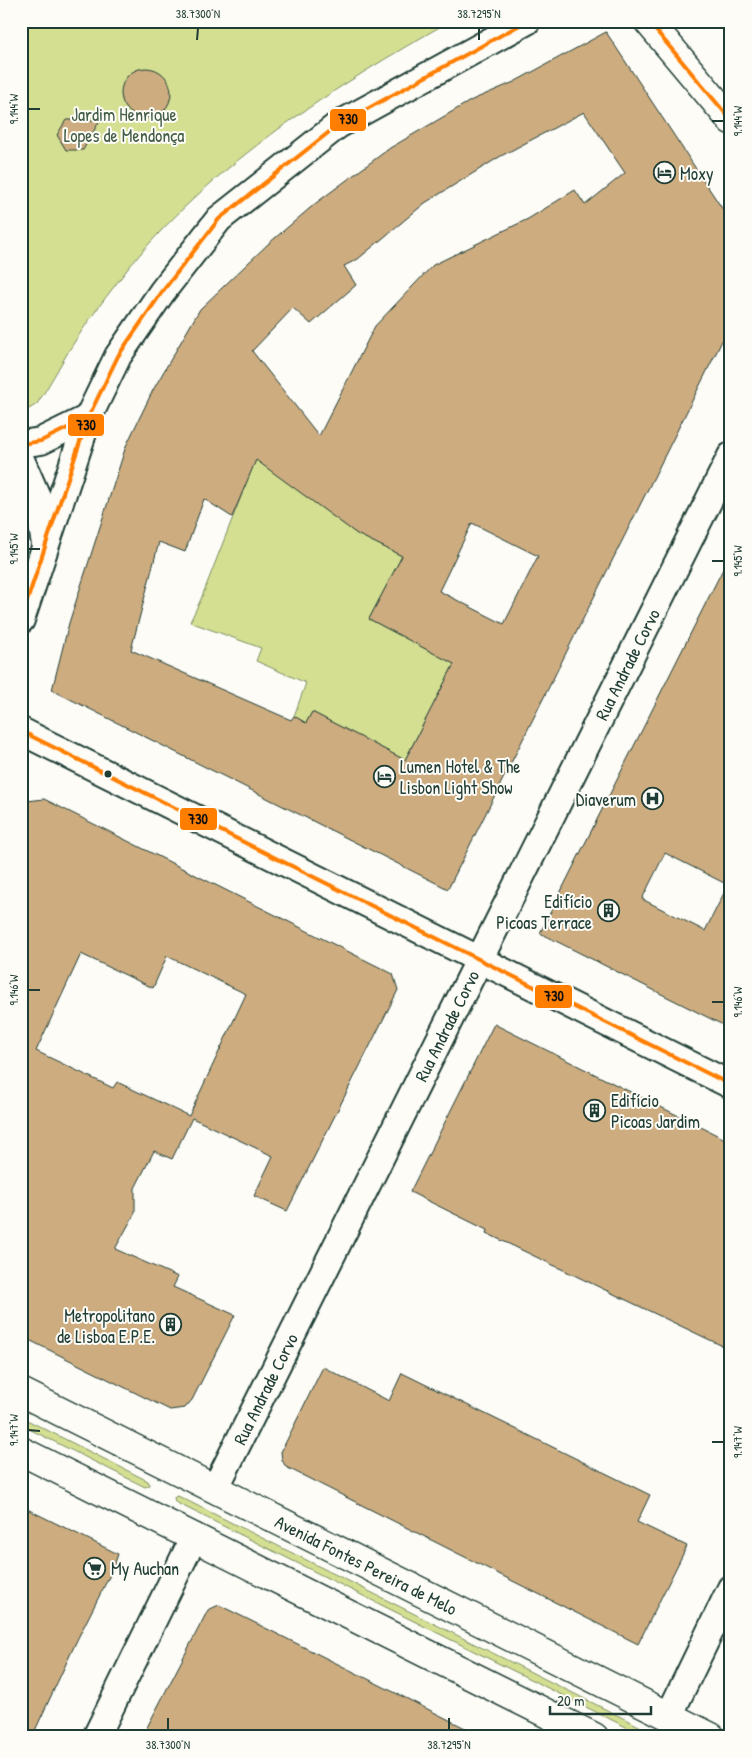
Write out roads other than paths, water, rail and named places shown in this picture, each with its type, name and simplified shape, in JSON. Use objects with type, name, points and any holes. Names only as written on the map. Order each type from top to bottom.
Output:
[{"type":"main road","points":[[648,21],[731,120]]},
{"type":"main road","name":"Avenida Fontes Pereira de Melo","points":[[21,1392],[711,1737]]},
{"type":"main road","points":[[21,1451],[594,1737]]},
{"type":"street","points":[[21,620],[88,418],[118,356],[162,292],[219,219],[338,124],[527,21]]},
{"type":"street","points":[[21,444],[41,441],[88,418]]},
{"type":"street","name":"Rua Andrade Corvo","points":[[215,1489],[731,456]]},
{"type":"street","points":[[21,460],[37,497],[45,547]]},
{"type":"street","points":[[21,731],[731,1086]]},
{"type":"street","points":[[96,1737],[194,1537]]},
{"type":"street","points":[[669,1716],[731,1588]]},
{"type":"place","name":"Moxy","points":[[664,173]]},
{"type":"place","name":"Lumen Hotel & The Lisbon Light Show","points":[[384,776]]},
{"type":"place","name":"Diaverum","points":[[652,799]]},
{"type":"place","name":"Edifício Picoas Terrace","points":[[608,911]]},
{"type":"place","name":"Edifício Picoas Jardim","points":[[595,1110]]},
{"type":"place","name":"Metropolitano de Lisboa E.P.E.","points":[[171,1325]]},
{"type":"place","name":"My Auchan","points":[[95,1568]]},
{"type":"park label","name":"Jardim Henrique Lopes de Mendonça","points":[[124,124]]}]
